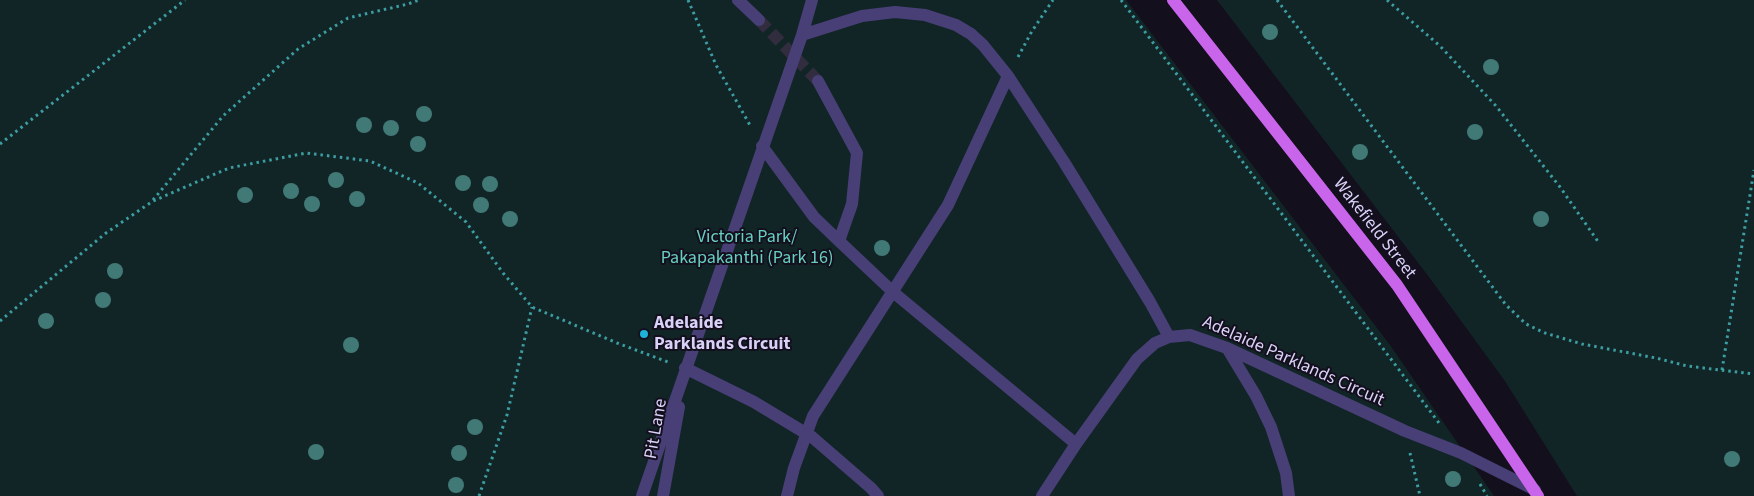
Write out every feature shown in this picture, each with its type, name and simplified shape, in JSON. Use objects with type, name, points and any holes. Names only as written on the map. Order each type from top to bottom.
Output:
[{"type":"main road","name":"Wakefield Street","points":[[1173,0],[1397,285],[1537,493]]},
{"type":"lane","points":[[738,0],[760,20]]},
{"type":"lane","points":[[642,496],[802,35],[812,0]]},
{"type":"lane","points":[[802,35],[862,16],[896,12],[925,15],[956,25],[971,34],[983,44],[1008,76],[1064,162],[1150,302],[1169,337]]},
{"type":"lane","points":[[787,496],[794,468],[813,416],[948,205],[1008,76]]},
{"type":"lane","points":[[818,81],[857,153],[852,204],[839,241]]},
{"type":"lane","points":[[762,146],[814,217],[839,241],[893,292],[1076,444]]},
{"type":"lane","name":"Adelaide Parklands Circuit","points":[[1042,496],[1076,444],[1137,359],[1155,343],[1169,337],[1190,334],[1228,348],[1405,431],[1462,453],[1537,493]]},
{"type":"lane","points":[[1228,348],[1256,396],[1271,428],[1286,473],[1289,496]]},
{"type":"lane","points":[[685,368],[754,402],[806,433],[878,496]]},
{"type":"lane","name":"Pit Lane","points":[[663,496],[685,368]]},
{"type":"path","points":[[0,144],[185,0]]},
{"type":"path","points":[[405,0],[408,4]]},
{"type":"path","points":[[153,201],[223,116],[298,49],[348,18],[419,0]]},
{"type":"path","points":[[688,0],[716,64],[762,146]]},
{"type":"path","points":[[1008,76],[1032,31],[1053,0]]},
{"type":"path","points":[[1121,0],[1462,453]]},
{"type":"path","points":[[1277,0],[1506,305],[1526,324],[1545,333],[1582,344],[1687,366],[1754,374]]},
{"type":"path","points":[[1387,0],[1440,46],[1496,106],[1560,187],[1599,243]]},
{"type":"path","points":[[0,321],[106,233],[153,201],[229,168],[306,153],[370,160],[418,183],[466,222],[503,273],[532,307],[617,343],[685,368]]},
{"type":"path","points":[[1722,370],[1754,170]]},
{"type":"path","points":[[479,496],[507,415],[532,307]]},
{"type":"path","points":[[1405,431],[1420,496]]},
{"type":"path","points":[[1479,482],[1488,496]]},
{"type":"green space","name":"Victoria Park/ Pakapakanthi (Park 16)","points":[[0,0],[1126,0],[1390,345],[1494,496],[0,496]]},
{"type":"green space","points":[[1217,0],[1754,0],[1754,496],[1577,496],[1505,381],[1429,277]]},
{"type":"tunnel","points":[[759,20],[818,81]]},
{"type":"place","name":"Adelaide Parklands Circuit","points":[[644,334]]}]
